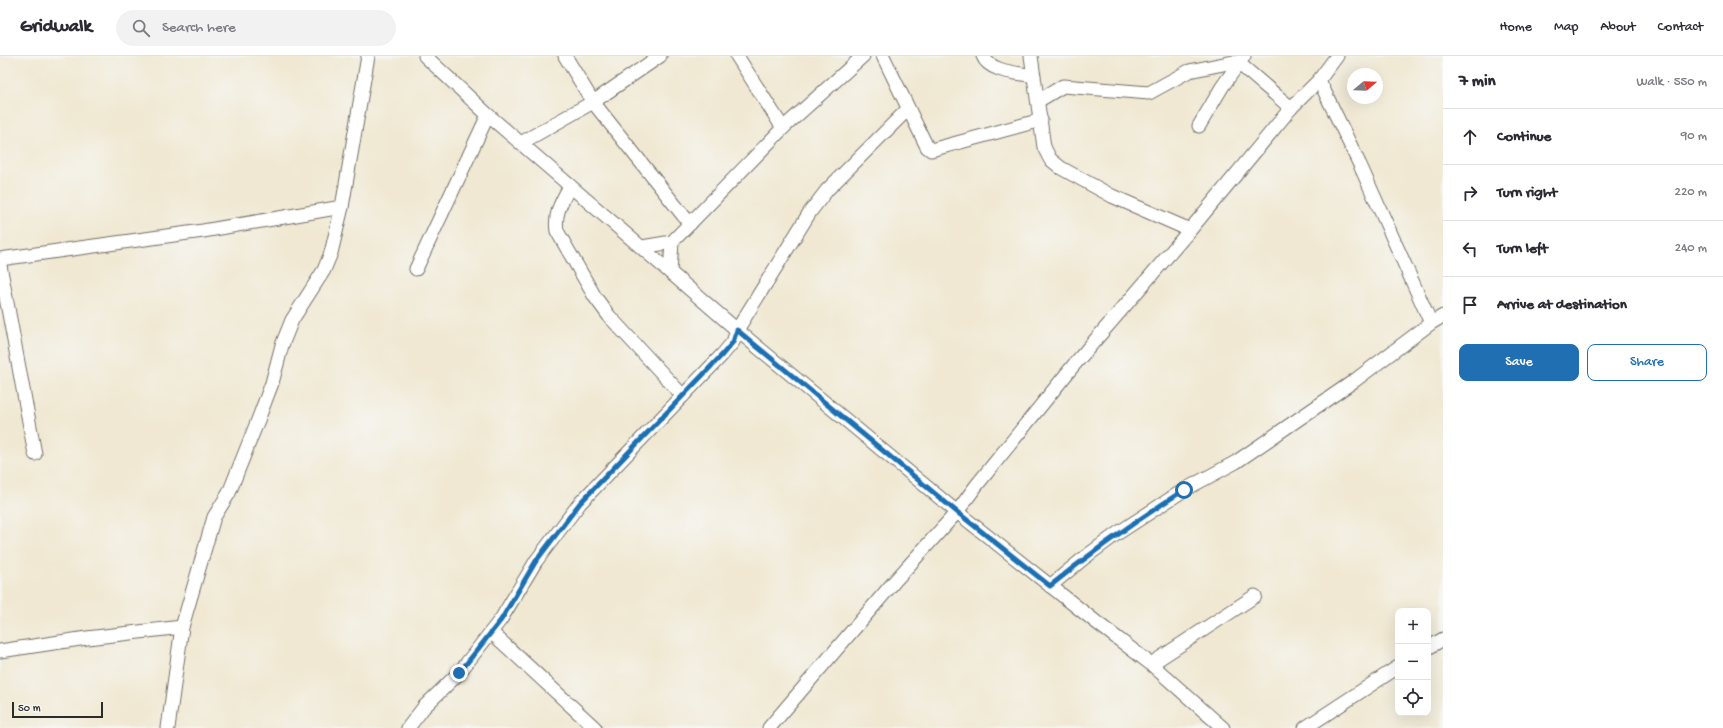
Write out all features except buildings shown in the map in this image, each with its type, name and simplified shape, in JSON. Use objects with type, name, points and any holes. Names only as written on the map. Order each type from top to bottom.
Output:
[{"type":"street","points":[[168,728],[182,627],[214,517],[229,493],[258,420],[272,382],[282,344],[292,320],[324,270],[331,253],[342,207],[368,56]]},
{"type":"street","points":[[425,56],[488,115],[737,330],[957,512],[1151,664],[1224,728]]},
{"type":"street","points":[[565,56],[593,102],[690,224]]},
{"type":"street","points":[[521,143],[593,102],[660,56]]},
{"type":"street","points":[[737,56],[783,128]]},
{"type":"street","points":[[642,247],[672,242],[783,128],[863,56]]},
{"type":"street","points":[[883,56],[926,148],[931,150],[1041,120]]},
{"type":"street","points":[[983,56],[985,61],[992,67],[1034,76]]},
{"type":"street","points":[[1031,56],[1044,147],[1050,159],[1061,168],[1112,196],[1190,230]]},
{"type":"street","points":[[769,728],[894,582],[957,512],[976,486],[1074,366],[1160,263],[1190,230],[1290,108],[1319,80],[1337,56]]},
{"type":"street","points":[[1038,101],[1063,86],[1149,93],[1189,71],[1241,60]]},
{"type":"street","points":[[1241,60],[1290,108]]},
{"type":"street","points":[[1199,126],[1222,87],[1241,60]]},
{"type":"street","points":[[1319,80],[1360,165],[1431,323]]},
{"type":"street","points":[[408,728],[424,707],[459,673],[508,610],[536,561],[580,503],[733,342],[737,330],[810,212],[828,190],[908,109]]},
{"type":"street","points":[[416,270],[488,115]]},
{"type":"street","points":[[570,186],[559,207],[555,221],[557,231],[595,297],[609,316],[683,396]]},
{"type":"street","points":[[0,259],[203,231],[342,207]]},
{"type":"street","points":[[670,272],[672,242]]},
{"type":"street","points":[[0,265],[35,454]]},
{"type":"street","points":[[1050,586],[1084,558],[1132,524],[1184,490],[1236,462],[1260,446],[1354,381],[1431,323],[1443,316]]},
{"type":"street","points":[[1151,664],[1255,596]]},
{"type":"street","points":[[0,651],[87,638],[182,627]]},
{"type":"street","points":[[491,632],[595,728]]},
{"type":"street","points":[[1431,646],[1443,639]]},
{"type":"street","points":[[1305,728],[1395,669]]},
{"type":"route","points":[[459,673],[481,643],[501,620],[536,561],[580,503],[722,355],[733,342],[737,330],[957,512],[1050,586],[1115,535],[1184,490]]}]
